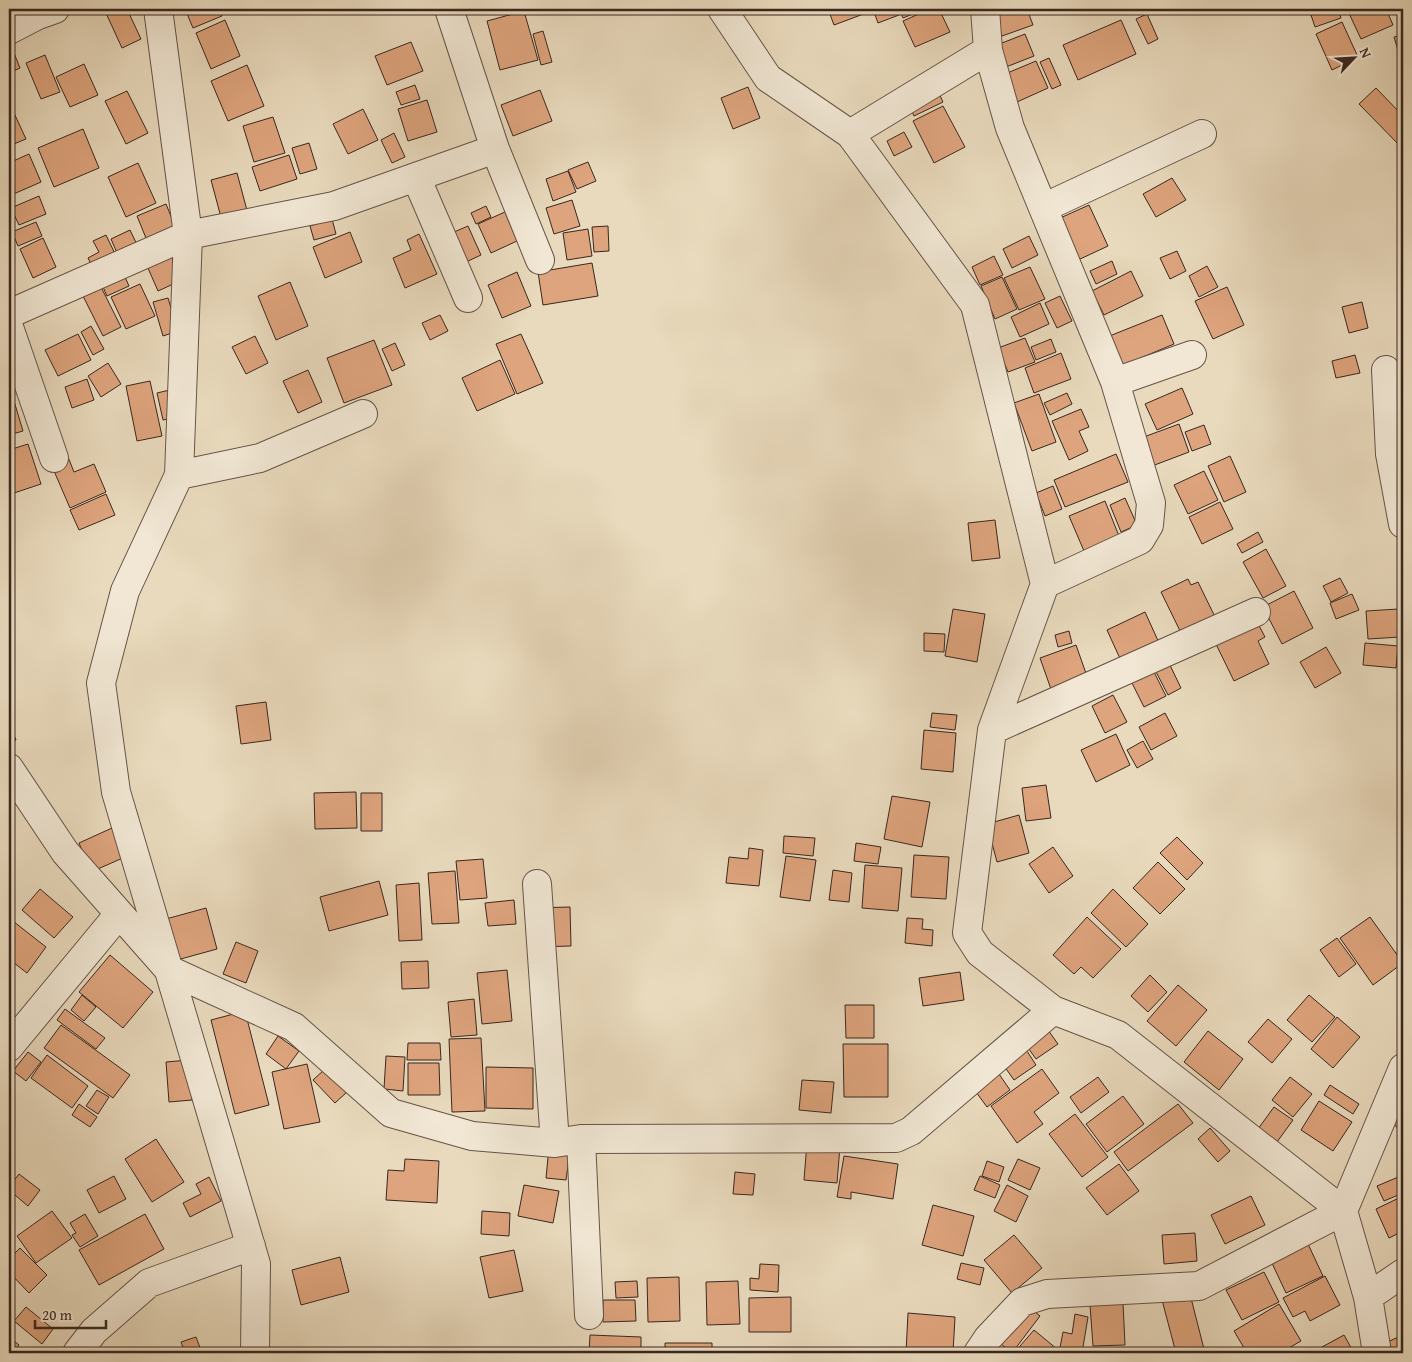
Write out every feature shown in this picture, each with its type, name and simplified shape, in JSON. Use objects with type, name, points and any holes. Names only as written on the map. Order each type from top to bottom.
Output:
[{"type":"street","points":[[9,30],[38,15],[55,9]]},
{"type":"street","points":[[158,9],[188,235],[179,475],[125,591],[101,683],[116,792],[256,1264],[255,1353]]},
{"type":"street","points":[[449,9],[495,149],[540,260]]},
{"type":"street","points":[[722,9],[768,78],[850,134],[975,305],[1045,584],[992,730],[967,932],[980,953],[1053,1010],[1118,1034],[1343,1211],[1368,1297],[1377,1353]]},
{"type":"street","points":[[985,9],[988,50],[1010,128],[1115,382],[1151,503],[1149,525],[1140,540],[1045,584]]},
{"type":"street","points":[[850,134],[988,50]]},
{"type":"street","points":[[1043,208],[1202,134]]},
{"type":"street","points":[[9,314],[188,235],[334,206],[495,149]]},
{"type":"street","points":[[416,177],[468,298]]},
{"type":"street","points":[[9,327],[54,458]]},
{"type":"street","points":[[1115,382],[1192,355]]},
{"type":"street","points":[[1386,370],[1396,431],[1390,454],[1403,524]]},
{"type":"street","points":[[179,475],[260,458],[363,414]]},
{"type":"street","points":[[992,730],[1256,612]]},
{"type":"street","points":[[9,768],[65,852],[169,970],[294,1027],[391,1113],[472,1136],[568,1141],[896,1138],[911,1131],[1053,1010]]},
{"type":"street","points":[[537,884],[589,1315]]},
{"type":"street","points":[[9,1047],[120,914]]},
{"type":"street","points":[[978,1353],[988,1338],[1022,1302],[1047,1294],[1198,1286],[1343,1211],[1403,1068]]},
{"type":"street","points":[[77,1353],[94,1331],[149,1283],[250,1246]]},
{"type":"street","points":[[1368,1297],[1403,1273]]},
{"type":"building","points":[[110,9],[127,9],[141,39],[122,48],[105,11]]},
{"type":"building","points":[[185,9],[219,9],[222,16],[193,28]]},
{"type":"building","points":[[828,9],[868,9],[869,12],[834,25]]},
{"type":"building","points":[[873,9],[897,9],[899,15],[878,23]]},
{"type":"building","points":[[899,9],[925,9],[903,18]]},
{"type":"building","points":[[930,9],[939,9],[950,32],[915,47],[903,21]]},
{"type":"building","points":[[1003,9],[1027,9],[1033,25],[988,41],[980,17]]},
{"type":"building","points":[[1092,9],[1118,9],[1093,14]]},
{"type":"building","points":[[1309,9],[1338,9],[1341,18],[1315,27]]},
{"type":"building","points":[[1347,9],[1386,9],[1393,25],[1361,39]]},
{"type":"building","points":[[524,11],[538,60],[500,70],[487,21]]},
{"type":"building","points":[[1147,14],[1158,39],[1148,44],[1136,19]]},
{"type":"building","points":[[225,20],[240,56],[211,69],[196,33]]},
{"type":"building","points":[[1121,20],[1136,54],[1078,80],[1063,45]]},
{"type":"building","points":[[1342,22],[1358,57],[1332,70],[1316,34]]},
{"type":"building","points":[[543,31],[552,62],[541,65],[533,34]]},
{"type":"building","points":[[1025,34],[1034,56],[1006,67],[997,45]]},
{"type":"building","points":[[1403,35],[1403,67],[1394,37]]},
{"type":"building","points":[[411,42],[423,71],[387,85],[375,56]]},
{"type":"building","points":[[14,53],[20,68],[9,73],[9,55]]},
{"type":"building","points":[[45,55],[60,92],[41,99],[26,63]]},
{"type":"building","points":[[1049,58],[1061,85],[1052,89],[1040,62]]},
{"type":"building","points":[[1036,61],[1048,88],[1017,102],[1005,74]]},
{"type":"building","points":[[84,64],[98,95],[70,107],[56,77]]},
{"type":"building","points":[[247,65],[264,106],[228,121],[211,81]]},
{"type":"building","points":[[415,85],[420,99],[401,105],[396,92]]},
{"type":"building","points":[[748,87],[760,118],[733,129],[721,98]]},
{"type":"building","points":[[1376,88],[1403,116],[1403,149],[1359,104]]},
{"type":"building","points":[[937,89],[943,102],[914,116],[908,103]]},
{"type":"building","points":[[540,90],[552,121],[513,136],[501,105]]},
{"type":"building","points":[[127,91],[148,133],[126,144],[105,101]]},
{"type":"building","points":[[427,100],[437,132],[408,141],[398,109]]},
{"type":"building","points":[[943,106],[965,147],[934,163],[913,121]]},
{"type":"building","points":[[363,109],[378,140],[348,154],[333,124]]},
{"type":"building","points":[[14,113],[26,139],[9,146],[9,115]]},
{"type":"building","points":[[273,117],[285,153],[254,162],[243,126]]},
{"type":"building","points":[[83,129],[99,168],[54,187],[38,148]]},
{"type":"building","points":[[904,132],[912,147],[894,156],[887,141]]},
{"type":"building","points":[[394,133],[405,157],[392,163],[381,140]]},
{"type":"building","points":[[309,143],[317,169],[300,174],[292,148]]},
{"type":"building","points":[[29,154],[41,182],[9,196],[9,163]]},
{"type":"building","points":[[289,155],[297,179],[260,191],[252,167]]},
{"type":"building","points":[[588,162],[596,181],[577,189],[568,170]]},
{"type":"building","points":[[138,163],[156,203],[126,217],[108,177]]},
{"type":"building","points":[[568,171],[576,192],[553,201],[546,179]]},
{"type":"building","points":[[237,173],[248,214],[222,221],[211,180]]},
{"type":"building","points":[[1172,178],[1186,200],[1156,217],[1143,194]]},
{"type":"building","points":[[39,196],[46,214],[19,225],[11,208]]},
{"type":"building","points":[[572,200],[580,226],[554,234],[546,208]]},
{"type":"building","points":[[166,204],[179,236],[150,248],[137,216]]},
{"type":"building","points":[[1089,205],[1108,246],[1078,260],[1058,219]]},
{"type":"building","points":[[486,206],[491,217],[476,224],[471,213]]},
{"type":"building","points":[[505,212],[517,241],[491,253],[478,224]]},
{"type":"building","points":[[332,219],[336,234],[314,240],[310,226]]},
{"type":"building","points":[[36,222],[42,236],[18,246],[12,232]]},
{"type":"building","points":[[468,226],[481,255],[453,268],[440,238]]},
{"type":"building","points":[[608,226],[609,251],[594,252],[592,227]]},
{"type":"building","points":[[588,229],[592,256],[567,260],[563,233]]},
{"type":"building","points":[[130,230],[141,253],[121,262],[111,239]]},
{"type":"building","points":[[350,232],[362,262],[325,278],[313,247]]},
{"type":"building","points":[[419,234],[437,274],[405,288],[393,258],[411,250],[407,240]]},
{"type":"building","points":[[106,235],[119,262],[96,274],[88,258],[99,252],[93,241]]},
{"type":"building","points":[[1029,236],[1038,255],[1012,268],[1003,249]]},
{"type":"building","points":[[43,238],[56,267],[33,278],[20,249]]},
{"type":"building","points":[[168,248],[182,280],[158,291],[144,259]]},
{"type":"building","points":[[1177,251],[1186,271],[1170,279],[1160,258]]},
{"type":"building","points":[[994,256],[1003,275],[980,285],[972,267]]},
{"type":"building","points":[[1112,261],[1117,274],[1096,284],[1090,271]]},
{"type":"building","points":[[592,263],[598,296],[543,305],[538,272]]},
{"type":"building","points":[[1207,266],[1218,287],[1199,297],[1189,276]]},
{"type":"building","points":[[1030,267],[1045,299],[1019,310],[1004,278]]},
{"type":"building","points":[[121,268],[129,286],[107,296],[99,278]]},
{"type":"building","points":[[1131,271],[1143,296],[1104,315],[1092,291]]},
{"type":"building","points":[[517,272],[531,306],[502,318],[488,285]]},
{"type":"building","points":[[1002,277],[1017,309],[995,319],[981,286]]},
{"type":"building","points":[[290,282],[308,326],[276,340],[258,296]]},
{"type":"building","points":[[140,284],[155,316],[126,329],[111,297]]},
{"type":"building","points":[[100,285],[121,327],[103,336],[82,294]]},
{"type":"building","points":[[1227,287],[1244,325],[1213,339],[1195,301]]},
{"type":"building","points":[[1060,296],[1072,321],[1057,328],[1045,303]]},
{"type":"building","points":[[168,298],[178,331],[163,336],[153,302]]},
{"type":"building","points":[[1362,302],[1368,328],[1349,333],[1342,307]]},
{"type":"building","points":[[1040,303],[1049,324],[1020,337],[1011,317]]},
{"type":"building","points":[[440,315],[448,331],[430,340],[422,323]]},
{"type":"building","points":[[1162,315],[1174,344],[1119,367],[1107,337]]},
{"type":"building","points":[[91,326],[104,349],[93,355],[81,332]]},
{"type":"building","points":[[78,334],[91,360],[58,376],[45,350]]},
{"type":"building","points":[[521,334],[543,383],[517,394],[496,344]]},
{"type":"building","points":[[255,336],[268,363],[246,374],[232,347]]},
{"type":"building","points":[[1025,338],[1035,362],[1008,372],[998,348]]},
{"type":"building","points":[[1051,339],[1056,352],[1036,360],[1031,347]]},
{"type":"building","points":[[374,340],[392,385],[344,403],[327,358]]},
{"type":"building","points":[[395,343],[405,365],[392,371],[382,349]]},
{"type":"building","points":[[1061,353],[1071,379],[1034,393],[1025,368]]},
{"type":"building","points":[[1355,355],[1360,373],[1336,378],[1332,361]]},
{"type":"building","points":[[500,360],[515,394],[477,411],[462,378]]},
{"type":"building","points":[[108,363],[121,384],[101,397],[88,376]]},
{"type":"building","points":[[308,370],[322,402],[298,413],[283,381]]},
{"type":"building","points":[[87,379],[94,400],[72,408],[65,387]]},
{"type":"building","points":[[150,381],[162,436],[137,441],[126,386]]},
{"type":"building","points":[[1182,388],[1193,414],[1157,430],[1145,404]]},
{"type":"building","points":[[174,389],[180,417],[163,420],[157,393]]},
{"type":"building","points":[[1067,393],[1072,404],[1050,415],[1044,403]]},
{"type":"building","points":[[1039,394],[1056,442],[1032,451],[1014,403]]},
{"type":"building","points":[[14,401],[23,431],[9,435],[9,403]]},
{"type":"building","points":[[1081,409],[1089,427],[1079,431],[1088,451],[1069,460],[1052,421]]},
{"type":"building","points":[[1179,424],[1189,452],[1152,466],[1141,438]]},
{"type":"building","points":[[1204,425],[1211,444],[1192,451],[1185,432]]},
{"type":"building","points":[[28,444],[41,484],[11,494],[9,488],[9,450]]},
{"type":"building","points":[[1116,454],[1128,482],[1065,507],[1054,480]]},
{"type":"building","points":[[1230,456],[1246,492],[1224,502],[1208,466]]},
{"type":"building","points":[[68,457],[74,472],[94,464],[106,492],[70,508],[51,464]]},
{"type":"building","points":[[1204,471],[1218,500],[1188,514],[1174,485]]},
{"type":"building","points":[[1053,486],[1062,509],[1045,516],[1036,493]]},
{"type":"building","points":[[106,494],[115,515],[79,530],[70,510]]},
{"type":"building","points":[[1125,498],[1137,525],[1121,532],[1110,505]]},
{"type":"building","points":[[1105,501],[1119,536],[1084,551],[1069,516]]},
{"type":"building","points":[[1220,502],[1233,529],[1202,544],[1189,517]]},
{"type":"building","points":[[995,520],[1000,558],[972,561],[968,523]]},
{"type":"building","points":[[1258,532],[1263,542],[1242,553],[1237,544]]},
{"type":"building","points":[[1266,549],[1286,586],[1263,598],[1243,562]]},
{"type":"building","points":[[1340,578],[1348,593],[1331,602],[1323,586]]},
{"type":"building","points":[[1188,579],[1191,585],[1198,582],[1218,623],[1184,639],[1161,592]]},
{"type":"building","points":[[1294,591],[1313,628],[1282,644],[1263,607]]},
{"type":"building","points":[[1352,594],[1359,610],[1336,619],[1330,603]]},
{"type":"building","points":[[953,609],[985,614],[977,662],[945,656]]},
{"type":"building","points":[[1398,609],[1400,637],[1368,639],[1366,611]]},
{"type":"building","points":[[1145,612],[1160,645],[1122,663],[1107,630]]},
{"type":"building","points":[[1255,618],[1265,637],[1258,641],[1269,664],[1234,681],[1213,638]]},
{"type":"building","points":[[1069,631],[1072,643],[1058,647],[1055,635]]},
{"type":"building","points":[[924,633],[945,634],[944,652],[924,651]]},
{"type":"building","points":[[1365,643],[1398,646],[1396,668],[1363,665]]},
{"type":"building","points":[[1076,645],[1088,679],[1052,692],[1040,658]]},
{"type":"building","points":[[1326,647],[1341,673],[1315,688],[1300,662]]},
{"type":"building","points":[[1167,659],[1181,688],[1168,695],[1153,666]]},
{"type":"building","points":[[1152,668],[1166,696],[1144,707],[1130,679]]},
{"type":"building","points":[[1113,695],[1127,722],[1105,733],[1092,706]]},
{"type":"building","points":[[266,702],[271,740],[241,744],[236,706]]},
{"type":"building","points":[[932,713],[957,715],[955,730],[930,727]]},
{"type":"building","points":[[1165,713],[1177,736],[1151,750],[1139,727]]},
{"type":"building","points":[[9,724],[16,740],[9,743]]},
{"type":"building","points":[[924,730],[956,733],[953,772],[921,769]]},
{"type":"building","points":[[1116,734],[1130,765],[1096,782],[1081,750]]},
{"type":"building","points":[[1143,741],[1153,759],[1137,768],[1127,750]]},
{"type":"building","points":[[1046,785],[1051,818],[1026,821],[1022,788]]},
{"type":"building","points":[[356,792],[357,828],[315,829],[314,793]]},
{"type":"building","points":[[361,793],[382,793],[382,831],[361,831]]},
{"type":"building","points":[[892,796],[930,802],[922,847],[884,839]]},
{"type":"building","points":[[1019,815],[1029,853],[997,862],[987,824]]},
{"type":"building","points":[[112,828],[125,857],[91,872],[79,843]]},
{"type":"building","points":[[784,836],[815,838],[813,856],[783,853]]},
{"type":"building","points":[[1177,837],[1203,863],[1187,880],[1160,853]]},
{"type":"building","points":[[856,843],[881,847],[878,864],[854,861]]},
{"type":"building","points":[[1053,847],[1073,876],[1049,893],[1029,864]]},
{"type":"building","points":[[749,848],[763,850],[759,886],[726,883],[729,857],[748,859]]},
{"type":"building","points":[[914,855],[949,857],[946,899],[911,897]]},
{"type":"building","points":[[786,856],[816,860],[810,901],[780,897]]},
{"type":"building","points":[[483,859],[487,898],[460,900],[456,861]]},
{"type":"building","points":[[1158,862],[1185,889],[1160,914],[1133,888]]},
{"type":"building","points":[[865,865],[902,868],[898,911],[862,908]]},
{"type":"building","points":[[833,870],[852,873],[849,902],[829,900]]},
{"type":"building","points":[[455,871],[459,923],[432,924],[428,873]]},
{"type":"building","points":[[379,881],[388,915],[329,931],[320,897]]},
{"type":"building","points":[[419,883],[422,940],[399,941],[396,885]]},
{"type":"building","points":[[40,889],[73,917],[54,938],[22,910]]},
{"type":"building","points":[[1113,889],[1148,924],[1126,947],[1091,913]]},
{"type":"building","points":[[514,900],[516,924],[488,926],[485,903]]},
{"type":"building","points":[[570,907],[571,946],[535,947],[533,908]]},
{"type":"building","points":[[206,908],[217,949],[177,960],[166,919]]},
{"type":"building","points":[[1087,917],[1121,949],[1093,978],[1081,967],[1074,974],[1053,955]]},
{"type":"building","points":[[1370,917],[1403,963],[1373,985],[1340,938]]},
{"type":"building","points":[[9,918],[46,947],[27,973],[9,959]]},
{"type":"building","points":[[907,918],[923,919],[922,929],[933,930],[932,946],[905,943]]},
{"type":"building","points":[[1337,938],[1356,964],[1339,977],[1320,950]]},
{"type":"building","points":[[236,942],[258,951],[246,983],[223,974]]},
{"type":"building","points":[[110,955],[153,992],[123,1028],[79,992]]},
{"type":"building","points":[[428,961],[429,988],[402,989],[401,962]]},
{"type":"building","points":[[507,970],[512,1021],[482,1024],[477,973]]},
{"type":"building","points":[[960,972],[964,1000],[923,1006],[919,978]]},
{"type":"building","points":[[1150,975],[1167,992],[1148,1012],[1131,996]]},
{"type":"building","points":[[1178,985],[1207,1010],[1176,1046],[1147,1021]]},
{"type":"building","points":[[82,995],[96,1007],[84,1021],[71,1010]]},
{"type":"building","points":[[1309,995],[1335,1017],[1312,1042],[1287,1020]]},
{"type":"building","points":[[474,999],[477,1035],[451,1037],[448,1002]]},
{"type":"building","points":[[845,1005],[874,1005],[874,1038],[846,1038]]},
{"type":"building","points":[[65,1009],[105,1038],[96,1049],[57,1020]]},
{"type":"building","points":[[245,1011],[269,1105],[235,1114],[211,1020]]},
{"type":"building","points":[[1337,1017],[1360,1037],[1333,1068],[1311,1049]]},
{"type":"building","points":[[1268,1019],[1292,1039],[1272,1063],[1248,1042]]},
{"type":"building","points":[[61,1025],[130,1075],[113,1098],[44,1048]]},
{"type":"building","points":[[1048,1030],[1058,1044],[1036,1059],[1026,1045]]},
{"type":"building","points":[[1208,1031],[1243,1059],[1219,1090],[1184,1062]]},
{"type":"building","points":[[278,1036],[299,1051],[286,1069],[266,1054]]},
{"type":"building","points":[[481,1038],[485,1111],[452,1112],[449,1039]]},
{"type":"building","points":[[408,1043],[440,1043],[441,1060],[407,1060]]},
{"type":"building","points":[[843,1044],[888,1044],[888,1097],[844,1097]]},
{"type":"building","points":[[1025,1048],[1036,1065],[1014,1080],[1002,1063]]},
{"type":"building","points":[[28,1052],[41,1062],[26,1081],[13,1071]]},
{"type":"building","points":[[47,1055],[88,1086],[72,1108],[31,1078]]},
{"type":"building","points":[[386,1056],[405,1057],[403,1091],[384,1089]]},
{"type":"building","points":[[189,1060],[192,1100],[169,1102],[166,1062]]},
{"type":"building","points":[[408,1063],[439,1063],[440,1095],[408,1095]]},
{"type":"building","points":[[307,1064],[320,1122],[284,1129],[272,1072]]},
{"type":"building","points":[[486,1067],[533,1068],[533,1109],[486,1108]]},
{"type":"building","points":[[325,1069],[347,1092],[335,1103],[313,1080]]},
{"type":"building","points":[[1042,1069],[1059,1093],[1034,1112],[1043,1124],[1017,1143],[991,1106]]},
{"type":"building","points":[[999,1074],[1010,1090],[987,1107],[976,1092]]},
{"type":"building","points":[[1098,1077],[1109,1092],[1081,1113],[1070,1097]]},
{"type":"building","points":[[1290,1077],[1312,1094],[1293,1117],[1272,1100]]},
{"type":"building","points":[[802,1080],[834,1082],[831,1113],[799,1110]]},
{"type":"building","points":[[1330,1085],[1359,1104],[1353,1114],[1324,1095]]},
{"type":"building","points":[[97,1090],[109,1097],[98,1114],[86,1106]]},
{"type":"building","points":[[1123,1096],[1144,1124],[1107,1152],[1086,1124]]},
{"type":"building","points":[[1319,1101],[1352,1122],[1333,1151],[1301,1130]]},
{"type":"building","points":[[79,1104],[97,1117],[90,1127],[72,1115]]},
{"type":"building","points":[[1178,1104],[1193,1123],[1128,1171],[1114,1152]]},
{"type":"building","points":[[1274,1107],[1293,1120],[1277,1142],[1258,1129]]},
{"type":"building","points":[[1403,1110],[1403,1127],[1400,1130],[1391,1122]]},
{"type":"building","points":[[1075,1114],[1108,1157],[1082,1177],[1049,1134]]},
{"type":"building","points":[[1210,1128],[1230,1151],[1218,1162],[1198,1139]]},
{"type":"building","points":[[156,1139],[184,1182],[152,1202],[125,1159]]},
{"type":"building","points":[[807,1143],[840,1146],[837,1183],[804,1180]]},
{"type":"building","points":[[549,1147],[570,1150],[566,1180],[546,1178]]},
{"type":"building","points":[[844,1156],[898,1164],[893,1199],[851,1192],[851,1199],[837,1197]]},
{"type":"building","points":[[405,1159],[439,1161],[437,1203],[386,1200],[388,1170],[404,1171]]},
{"type":"building","points":[[1018,1159],[1040,1168],[1030,1190],[1008,1180]]},
{"type":"building","points":[[987,1161],[1004,1167],[999,1182],[982,1176]]},
{"type":"building","points":[[1119,1164],[1139,1191],[1107,1215],[1086,1188]]},
{"type":"building","points":[[735,1172],[755,1174],[753,1195],[733,1194]]},
{"type":"building","points":[[19,1174],[40,1190],[28,1206],[9,1190],[9,1187]]},
{"type":"building","points":[[1403,1175],[1403,1193],[1384,1201],[1377,1186]]},
{"type":"building","points":[[114,1176],[126,1199],[99,1213],[87,1190]]},
{"type":"building","points":[[980,1176],[1000,1185],[995,1198],[974,1190]]},
{"type":"building","points":[[209,1177],[221,1201],[190,1217],[183,1203],[201,1194],[196,1184]]},
{"type":"building","points":[[524,1185],[559,1191],[553,1223],[518,1216]]},
{"type":"building","points":[[1007,1185],[1028,1196],[1016,1222],[994,1211]]},
{"type":"building","points":[[1251,1196],[1265,1225],[1225,1244],[1211,1215]]},
{"type":"building","points":[[1403,1196],[1403,1231],[1389,1238],[1376,1209]]},
{"type":"building","points":[[933,1205],[974,1216],[963,1256],[922,1245]]},
{"type":"building","points":[[52,1211],[72,1238],[36,1263],[17,1236]]},
{"type":"building","points":[[482,1211],[510,1213],[509,1236],[481,1234]]},
{"type":"building","points":[[85,1214],[98,1236],[80,1247],[72,1235],[76,1233],[70,1223]]},
{"type":"building","points":[[145,1214],[164,1249],[99,1285],[79,1250]]},
{"type":"building","points":[[1195,1233],[1197,1261],[1164,1264],[1162,1235]]},
{"type":"building","points":[[1014,1235],[1042,1268],[1012,1293],[984,1260]]},
{"type":"building","points":[[1308,1244],[1323,1276],[1286,1293],[1271,1261]]},
{"type":"building","points":[[20,1248],[47,1275],[29,1293],[9,1272],[9,1259]]},
{"type":"building","points":[[514,1250],[523,1291],[489,1298],[480,1257]]},
{"type":"building","points":[[340,1257],[349,1292],[301,1305],[292,1270]]},
{"type":"building","points":[[961,1263],[984,1268],[980,1285],[957,1279]]},
{"type":"building","points":[[760,1264],[779,1265],[778,1292],[750,1290],[750,1278],[759,1279]]},
{"type":"building","points":[[1264,1272],[1279,1302],[1242,1320],[1226,1290]]},
{"type":"building","points":[[1325,1276],[1340,1305],[1310,1321],[1305,1311],[1293,1317],[1283,1298]]},
{"type":"building","points":[[679,1277],[680,1321],[648,1322],[647,1278]]},
{"type":"building","points":[[637,1281],[638,1297],[616,1298],[615,1282]]},
{"type":"building","points":[[738,1281],[740,1324],[707,1325],[706,1282]]},
{"type":"building","points":[[1190,1294],[1205,1353],[1176,1353],[1162,1300]]},
{"type":"building","points":[[791,1297],[791,1332],[749,1332],[749,1298]]},
{"type":"building","points":[[603,1300],[635,1300],[636,1321],[603,1322]]},
{"type":"building","points":[[1123,1303],[1125,1345],[1093,1346],[1090,1305]]},
{"type":"building","points":[[1279,1304],[1301,1341],[1280,1353],[1247,1353],[1234,1331]]},
{"type":"building","points":[[26,1307],[53,1329],[42,1344],[14,1321]]},
{"type":"building","points":[[1029,1307],[1040,1316],[1012,1353],[1001,1344]]},
{"type":"building","points":[[908,1313],[955,1317],[953,1353],[906,1353]]},
{"type":"building","points":[[1075,1314],[1088,1317],[1082,1353],[1059,1353],[1063,1332],[1072,1334]]},
{"type":"building","points":[[1034,1330],[1057,1349],[1053,1353],[1014,1353]]},
{"type":"building","points":[[590,1335],[641,1337],[641,1353],[589,1353]]},
{"type":"building","points":[[1344,1335],[1354,1353],[1311,1353]]},
{"type":"building","points":[[1403,1335],[1403,1353],[1389,1353],[1385,1343]]},
{"type":"building","points":[[9,1337],[19,1345],[12,1353],[9,1353]]},
{"type":"building","points":[[196,1337],[202,1353],[185,1353],[181,1342]]},
{"type":"building","points":[[665,1343],[712,1343],[712,1353],[665,1353]]}]
